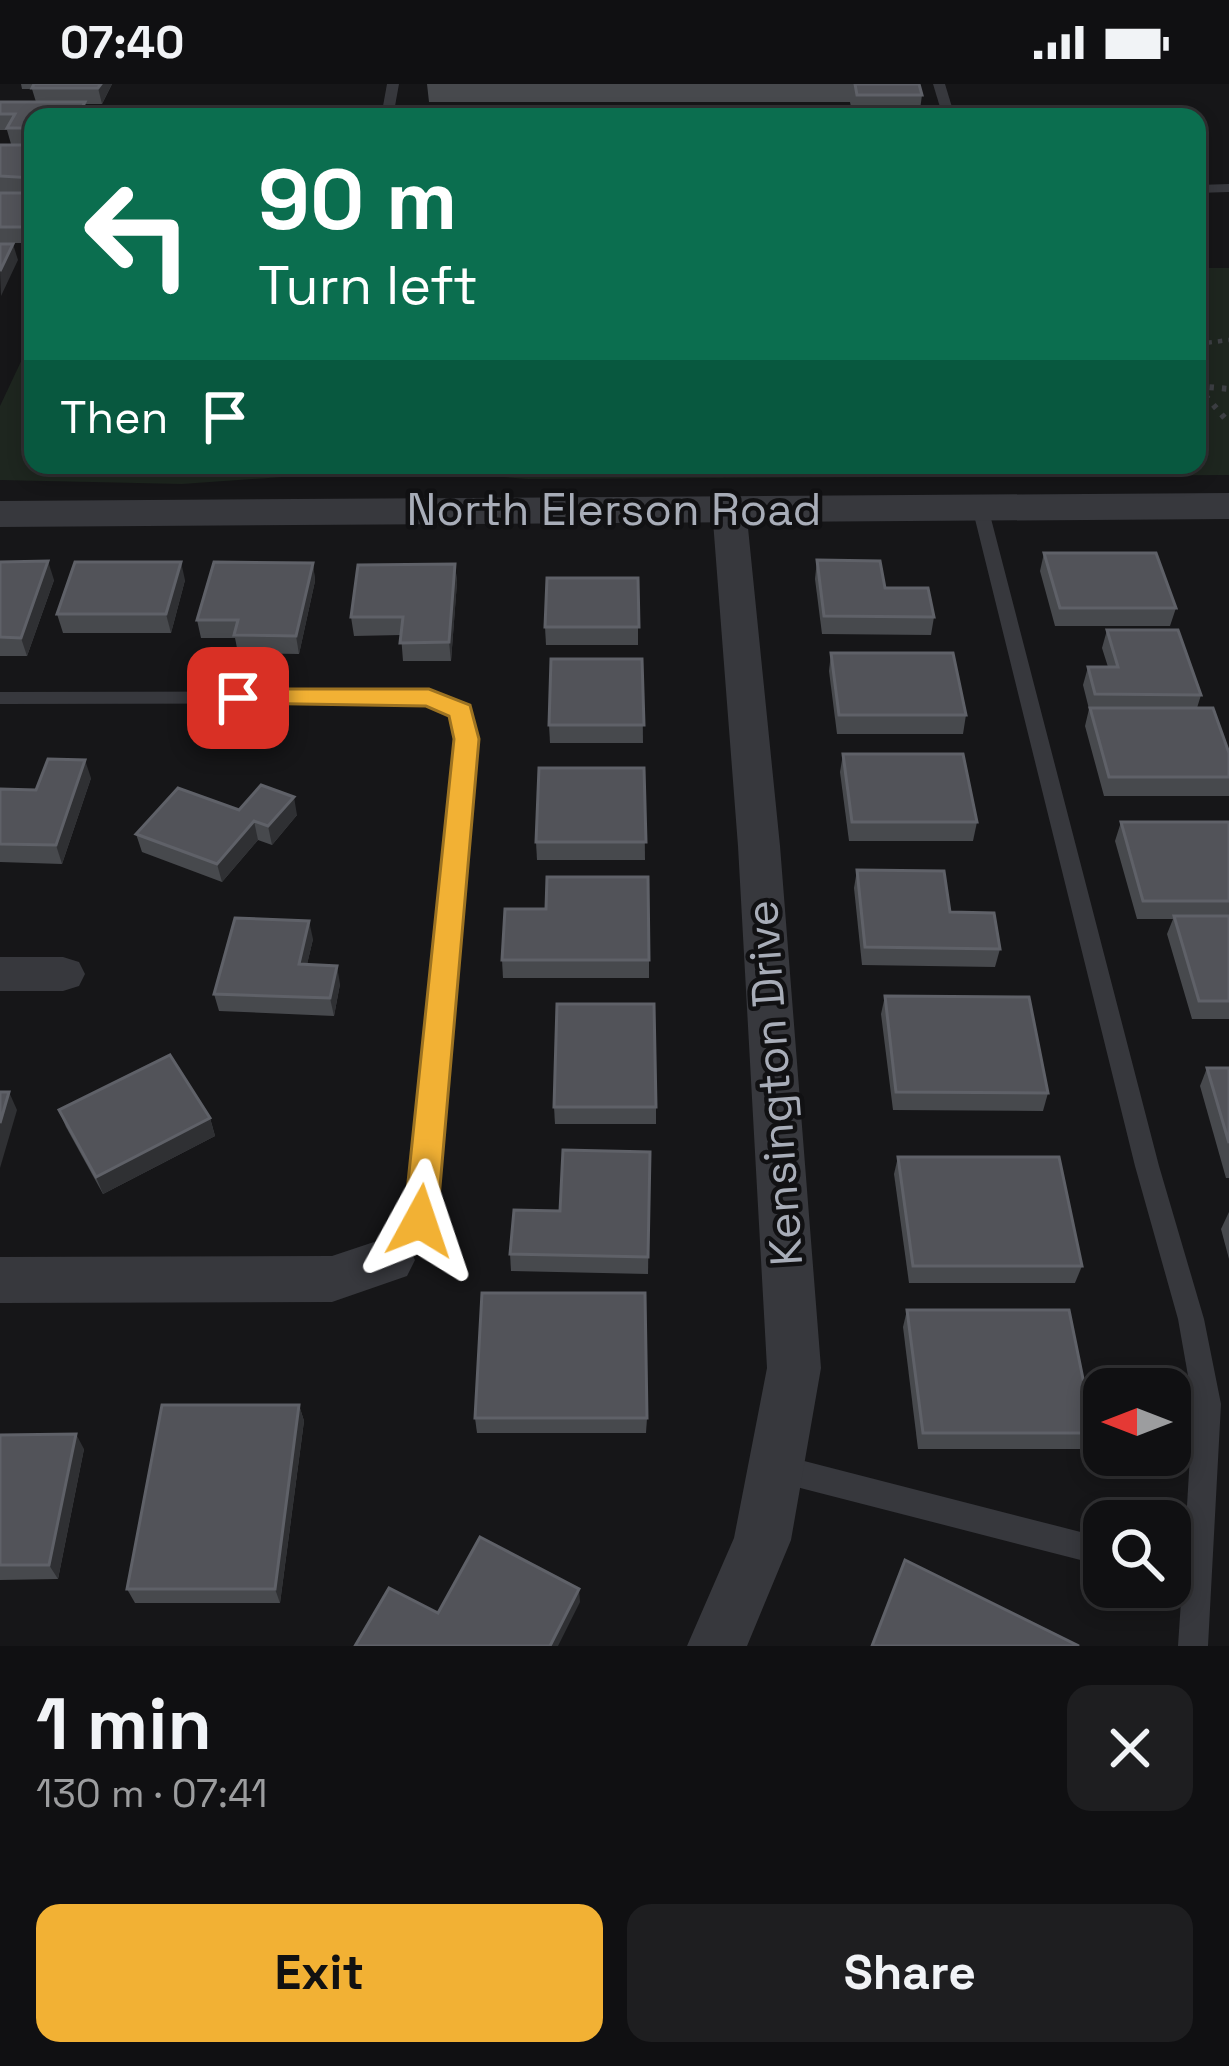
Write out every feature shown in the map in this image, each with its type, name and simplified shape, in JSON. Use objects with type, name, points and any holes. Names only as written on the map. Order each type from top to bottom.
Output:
[{"type":"street","name":"North Elerson Road","points":[[0,514],[980,507],[1227,512]]},
{"type":"street","name":"Kensington Drive","points":[[716,1646],[763,1540],[794,1368],[759,846],[729,508]]},
{"type":"street","points":[[0,974],[63,974]]},
{"type":"street","points":[[0,1280],[332,1279],[388,1259]]},
{"type":"lane","points":[[980,507],[1191,1319],[1207,1404],[1191,1516]]},
{"type":"lane","points":[[0,698],[429,698],[461,711],[466,739],[420,1221],[388,1259]]},
{"type":"lane","points":[[776,1468],[1083,1547]]},
{"type":"lane","points":[[1188,1608],[1193,1646]]},
{"type":"path","points":[[1206,396],[1229,423]]},
{"type":"shaded area","points":[[1206,268],[1229,268],[1229,475],[528,479],[463,474],[1206,474]]},
{"type":"shaded area","points":[[24,355],[24,474],[326,474],[182,484],[0,480],[0,406]]},
{"type":"building","points":[[34,84],[101,84],[98,88],[32,88]]},
{"type":"building","points":[[855,84],[919,84],[922,95],[857,95]]},
{"type":"building","points":[[0,102],[85,102],[82,108],[24,108],[24,128],[7,128],[15,114],[0,114]]},
{"type":"building","points":[[0,145],[24,145],[24,177],[0,176]]},
{"type":"building","points":[[0,193],[24,193],[24,227],[0,227]]},
{"type":"building","points":[[0,244],[13,244],[0,271]]},
{"type":"building","points":[[1044,553],[1156,553],[1176,608],[1060,608]]},
{"type":"building","points":[[817,560],[880,561],[885,588],[928,588],[934,617],[824,616]]},
{"type":"building","points":[[48,561],[21,638],[0,637],[0,562]]},
{"type":"building","points":[[75,562],[181,562],[166,614],[57,614]]},
{"type":"building","points":[[214,562],[313,563],[296,636],[234,635],[238,620],[197,620]]},
{"type":"building","points":[[455,564],[449,642],[400,643],[403,617],[351,617],[358,565]]},
{"type":"building","points":[[547,578],[638,578],[639,627],[545,627]]},
{"type":"building","points":[[1107,630],[1178,630],[1201,695],[1095,694],[1088,667],[1118,667]]},
{"type":"building","points":[[831,653],[953,653],[966,715],[839,715]]},
{"type":"building","points":[[551,659],[642,659],[644,725],[549,725]]},
{"type":"building","points":[[1090,708],[1213,708],[1229,753],[1229,777],[1109,777]]},
{"type":"building","points":[[843,754],[963,754],[977,822],[852,822]]},
{"type":"building","points":[[48,759],[85,760],[56,845],[0,844],[0,789],[36,790]]},
{"type":"building","points":[[539,768],[644,768],[646,842],[536,842]]},
{"type":"building","points":[[261,785],[294,797],[268,826],[254,821],[217,864],[136,834],[178,788],[239,810]]},
{"type":"building","points":[[1121,822],[1229,822],[1229,901],[1143,901]]},
{"type":"building","points":[[857,870],[944,871],[950,912],[994,913],[1000,949],[865,947]]},
{"type":"building","points":[[547,877],[648,877],[649,960],[502,960],[505,909],[546,909]]},
{"type":"building","points":[[1174,916],[1229,916],[1229,1001],[1199,1001]]},
{"type":"building","points":[[235,918],[309,921],[299,964],[337,966],[330,998],[214,994]]},
{"type":"building","points":[[885,996],[1029,997],[1048,1093],[896,1092]]},
{"type":"building","points":[[557,1004],[654,1004],[656,1107],[554,1107]]},
{"type":"building","points":[[170,1055],[210,1118],[96,1177],[59,1110]]},
{"type":"building","points":[[1207,1068],[1229,1068],[1229,1143]]},
{"type":"building","points":[[0,1092],[9,1092],[0,1123]]},
{"type":"building","points":[[563,1150],[650,1152],[648,1257],[510,1254],[514,1210],[560,1211]]},
{"type":"building","points":[[898,1157],[1059,1157],[1082,1266],[913,1266]]},
{"type":"building","points":[[482,1293],[645,1293],[647,1418],[475,1418]]},
{"type":"building","points":[[907,1310],[1069,1310],[1083,1379],[1083,1433],[923,1433]]},
{"type":"building","points":[[162,1405],[299,1405],[275,1589],[127,1589]]},
{"type":"building","points":[[76,1434],[49,1565],[0,1565],[0,1435]]},
{"type":"building","points":[[480,1537],[579,1589],[550,1646],[355,1646],[389,1588],[438,1613]]},
{"type":"building","points":[[905,1560],[1079,1646],[872,1646]]},
{"type":"route","points":[[238,698],[429,698],[461,711],[466,739],[420,1221]]}]
